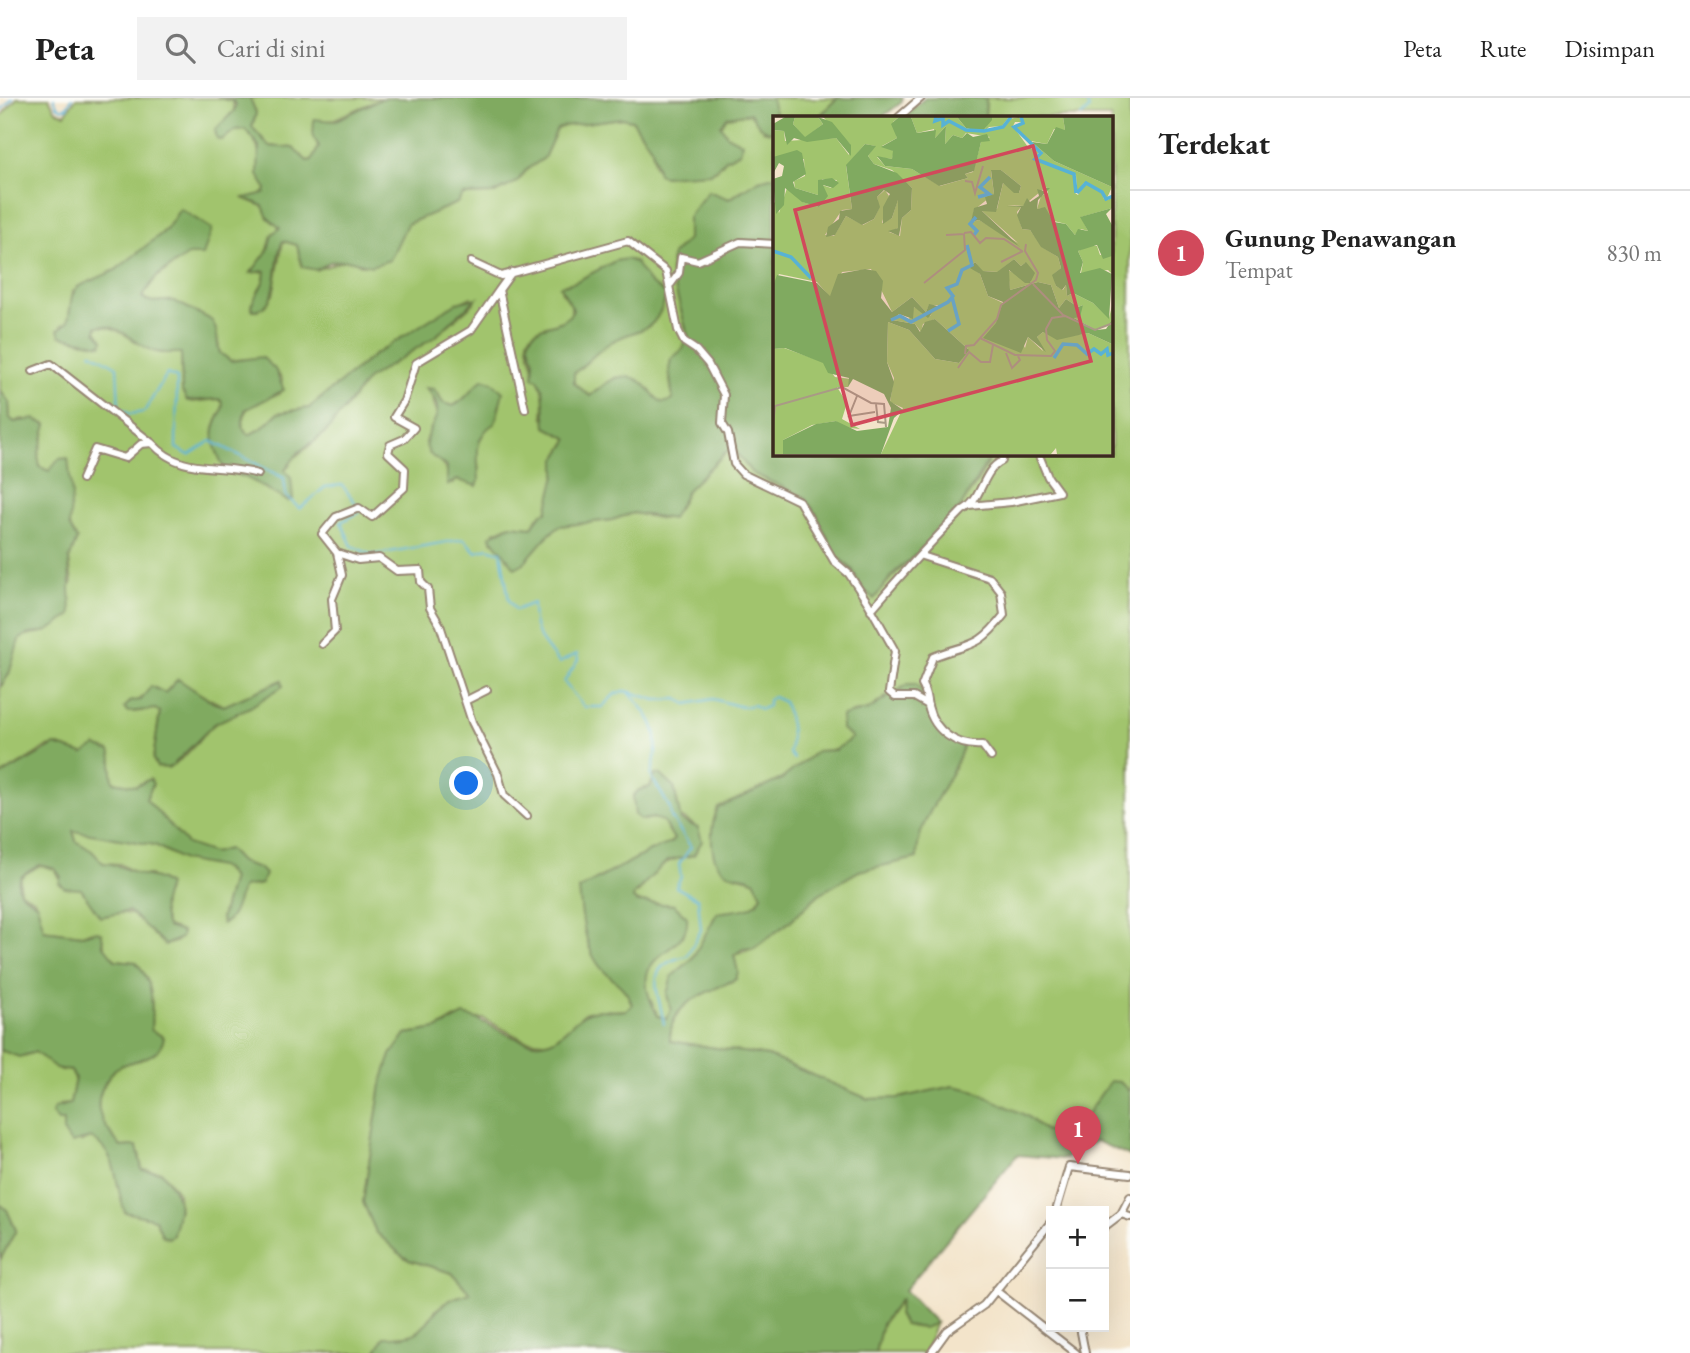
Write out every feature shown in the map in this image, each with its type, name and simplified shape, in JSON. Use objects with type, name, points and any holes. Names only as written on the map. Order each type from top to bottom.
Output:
[{"type":"street","points":[[900,116],[921,98]]},
{"type":"street","points":[[471,262],[501,276],[628,241],[666,271],[671,284],[674,313],[684,342],[696,350],[708,364],[724,396],[722,423],[728,433],[734,464],[743,474],[799,501],[834,561],[849,573],[895,651],[890,692],[895,697],[914,697],[928,705],[952,740],[964,746],[982,745],[991,757]]},
{"type":"street","points":[[671,284],[679,273],[681,257],[698,261],[740,242],[773,244]]},
{"type":"street","points":[[321,644],[335,631],[332,599],[342,575],[337,552],[322,534],[336,517],[359,508],[372,517],[404,488],[405,469],[388,453],[390,445],[404,439],[414,428],[394,417],[404,401],[416,363],[471,330],[513,271]]},
{"type":"street","points":[[499,290],[525,409]]},
{"type":"street","points":[[33,371],[51,364],[152,443],[168,459],[187,465],[258,474]]},
{"type":"street","points":[[99,400],[108,395]]},
{"type":"street","points":[[82,479],[95,449],[125,457],[141,444],[152,443]]},
{"type":"street","points":[[871,610],[900,575],[970,506],[989,473],[1002,461],[1003,455]]},
{"type":"street","points":[[970,506],[1011,502],[1059,492],[1048,477],[1039,455]]},
{"type":"street","points":[[337,552],[367,561],[379,558],[397,571],[420,570],[421,582],[428,589],[430,608],[440,625],[467,700],[472,722],[498,774],[504,795],[527,816]]},
{"type":"street","points":[[922,556],[990,579],[1000,592],[1003,615],[979,644],[958,647],[933,657],[922,685],[928,695],[928,705]]},
{"type":"street","points":[[467,700],[487,690]]},
{"type":"street","points":[[1059,1206],[1069,1167],[1130,1174]]},
{"type":"street","points":[[1109,1223],[1121,1214],[1130,1197]]},
{"type":"street","points":[[1121,1214],[1130,1217]]},
{"type":"street","points":[[931,1353],[943,1335],[976,1313],[1046,1230]]},
{"type":"street","points":[[995,1290],[1076,1353]]},
{"type":"street","points":[[1081,1332],[1085,1353]]},
{"type":"green space","points":[[17,98],[49,98],[56,111],[65,114],[76,98],[218,98],[233,101],[234,111],[215,130],[222,140],[235,130],[245,129],[251,136],[258,150],[266,188],[265,194],[245,199],[263,206],[280,229],[262,261],[251,272],[265,270],[253,310],[258,310],[273,295],[283,241],[297,245],[302,267],[321,268],[345,260],[361,265],[383,261],[393,254],[407,224],[457,203],[463,195],[493,194],[521,178],[526,170],[544,158],[557,129],[564,126],[622,118],[632,120],[652,149],[654,166],[663,176],[716,171],[726,159],[740,152],[742,144],[728,136],[721,126],[727,117],[750,113],[764,131],[773,130],[773,177],[759,180],[688,223],[688,239],[672,255],[671,273],[688,336],[670,380],[673,400],[663,403],[654,398],[649,389],[616,377],[590,396],[574,383],[574,373],[602,348],[652,324],[667,295],[651,284],[631,260],[565,284],[561,291],[571,304],[571,314],[533,332],[529,337],[528,348],[543,392],[543,416],[559,434],[569,438],[556,459],[556,475],[547,512],[538,517],[532,527],[510,525],[494,532],[492,541],[497,544],[539,544],[559,526],[612,520],[633,513],[663,519],[678,509],[687,490],[726,452],[734,450],[752,473],[804,497],[816,514],[836,556],[877,595],[960,506],[978,481],[991,455],[1112,455],[1112,116],[985,116],[986,98],[1130,98],[1130,1092],[1093,1108],[1074,1132],[1063,1136],[1044,1130],[1027,1116],[952,1086],[899,1098],[868,1099],[768,1056],[670,1041],[671,1027],[682,1008],[701,995],[736,979],[734,955],[754,948],[788,923],[819,894],[859,871],[916,858],[922,829],[963,747],[951,741],[936,724],[886,697],[868,710],[852,713],[852,738],[849,743],[835,750],[817,751],[782,779],[718,808],[734,875],[754,880],[762,894],[754,905],[748,908],[714,918],[707,936],[667,994],[671,1010],[667,1019],[658,1016],[647,989],[646,978],[654,961],[684,934],[674,905],[638,902],[633,899],[634,894],[639,892],[655,871],[669,862],[694,855],[694,825],[678,815],[674,787],[655,775],[650,787],[639,790],[644,820],[653,818],[663,821],[674,839],[596,880],[589,916],[591,951],[605,971],[624,990],[632,1005],[627,1010],[586,1012],[555,1040],[545,1042],[524,1040],[484,1019],[455,1018],[437,1029],[406,1034],[381,1085],[363,1202],[376,1232],[400,1254],[409,1260],[452,1273],[470,1293],[451,1299],[439,1307],[420,1331],[384,1337],[375,1353],[0,1353],[0,1260],[16,1230],[7,1210],[0,1204],[0,1050],[24,1056],[35,1052],[61,1070],[71,1071],[75,1078],[70,1104],[59,1105],[63,1120],[81,1142],[91,1138],[104,1146],[112,1159],[125,1212],[155,1219],[162,1235],[179,1210],[178,1193],[162,1172],[142,1170],[139,1152],[131,1146],[121,1147],[106,1127],[99,1109],[101,1091],[115,1069],[149,1055],[159,1036],[151,1030],[151,994],[146,978],[136,962],[116,960],[105,950],[103,939],[92,931],[82,935],[44,930],[34,899],[20,892],[20,877],[40,865],[55,869],[65,888],[81,888],[105,916],[117,913],[134,915],[165,945],[176,942],[182,932],[167,927],[160,905],[167,890],[150,875],[139,875],[120,864],[103,863],[76,841],[73,830],[155,845],[184,860],[222,866],[232,878],[221,918],[231,914],[243,886],[258,885],[259,868],[240,862],[228,849],[213,853],[187,845],[146,799],[152,784],[150,779],[136,786],[114,782],[110,773],[112,762],[92,749],[83,754],[56,745],[47,747],[0,776],[0,688],[9,674],[18,640],[26,635],[48,631],[72,582],[69,560],[77,539],[69,526],[70,478],[56,463],[49,472],[40,467],[38,456],[47,424],[22,419],[14,422],[10,418],[9,402],[0,390],[0,117]],"holes":[[[173,221],[207,240],[203,255],[189,254],[153,280],[142,297],[151,302],[173,301],[185,310],[208,318],[216,331],[220,353],[231,361],[252,360],[265,364],[282,379],[280,394],[264,398],[246,410],[242,427],[249,435],[262,428],[278,413],[309,408],[374,355],[447,309],[471,297],[474,303],[436,336],[368,379],[325,433],[291,460],[285,470],[288,501],[251,480],[226,472],[214,435],[223,403],[219,399],[192,402],[182,391],[181,353],[153,351],[106,326],[97,326],[96,331],[103,340],[84,342],[70,335],[61,326],[68,322],[73,291],[123,265]],[[496,385],[501,397],[497,419],[485,429],[476,450],[479,470],[452,483],[426,438],[438,420],[432,395],[438,393],[443,403],[453,406],[470,395],[471,390]],[[175,682],[224,706],[263,689],[278,689],[216,723],[174,764],[157,767],[153,759],[160,712],[156,709],[134,712],[124,708],[156,689],[165,693]]]},
{"type":"green space","points":[[218,98],[250,98],[256,113],[252,127],[269,146],[293,148],[307,161],[312,160],[319,146],[313,137],[314,119],[334,121],[383,98],[771,98],[776,116],[773,116],[773,131],[769,132],[760,127],[750,113],[727,117],[721,126],[728,136],[742,143],[740,152],[726,159],[711,173],[663,176],[658,174],[652,149],[632,120],[622,118],[564,126],[557,129],[544,158],[526,170],[517,182],[493,194],[463,195],[457,203],[407,224],[390,260],[371,266],[348,260],[330,262],[316,270],[302,267],[297,245],[283,241],[273,292],[269,301],[253,310],[251,305],[264,281],[265,271],[251,273],[268,250],[272,234],[280,228],[268,218],[263,206],[244,198],[265,193],[266,188],[258,175],[259,146],[245,129],[235,130],[222,140],[217,139],[215,130],[234,111],[236,105],[233,101]]},
{"type":"green space","points":[[250,98],[383,98],[316,127],[318,152],[312,160],[307,161],[293,148],[269,146],[252,127],[256,113]]},
{"type":"green space","points":[[771,98],[837,98],[820,116],[776,116]]},
{"type":"green space","points":[[837,98],[902,98],[902,102],[883,116],[820,116]]},
{"type":"green space","points":[[925,98],[986,98],[985,116],[903,116]]},
{"type":"green space","points":[[773,177],[773,455],[991,455],[960,508],[919,552],[894,573],[874,599],[860,586],[852,569],[836,556],[816,514],[804,497],[752,473],[734,450],[726,452],[687,490],[672,519],[633,513],[612,520],[559,526],[524,563],[515,568],[490,536],[510,525],[532,527],[542,513],[547,512],[556,475],[556,459],[569,439],[546,427],[543,389],[538,379],[533,377],[534,361],[528,342],[538,330],[563,320],[573,309],[560,286],[575,282],[615,261],[626,259],[635,262],[650,283],[667,295],[657,318],[647,327],[613,341],[598,352],[574,373],[574,383],[590,396],[616,378],[629,377],[644,384],[663,403],[673,400],[669,369],[671,359],[683,349],[688,336],[671,273],[672,255],[688,239],[688,217],[708,191],[729,199],[759,180]]},
{"type":"green space","points":[[180,209],[212,229],[203,255],[188,255],[157,276],[142,297],[153,302],[174,301],[212,321],[216,328],[220,353],[231,361],[262,357],[275,369],[284,390],[245,410],[242,427],[249,435],[262,428],[278,413],[309,408],[374,355],[456,303],[477,298],[436,336],[368,379],[325,433],[299,452],[285,470],[291,478],[293,499],[288,501],[251,480],[226,473],[213,435],[223,403],[219,399],[187,401],[182,391],[181,353],[153,351],[120,331],[106,326],[97,326],[96,331],[103,340],[101,345],[60,336],[58,330],[68,322],[72,296],[77,287],[116,270],[166,230]]},
{"type":"green space","points":[[483,379],[492,382],[503,392],[495,423],[480,441],[479,481],[477,486],[457,480],[447,485],[447,467],[429,453],[426,445],[437,415],[437,407],[434,398],[425,388],[434,389],[443,403],[453,406],[462,401]]},
{"type":"green space","points":[[0,390],[9,402],[10,418],[14,422],[34,419],[47,425],[38,456],[40,467],[49,471],[59,459],[68,458],[72,494],[69,526],[77,539],[69,560],[71,615],[48,631],[26,635],[19,640],[9,674],[0,688]]},
{"type":"green space","points":[[178,679],[214,703],[224,706],[282,680],[283,686],[250,707],[214,724],[168,768],[157,767],[153,759],[160,712],[155,709],[129,712],[124,708],[131,701],[141,700],[151,686],[165,693]]},
{"type":"green space","points":[[908,684],[916,684],[928,700],[943,730],[963,746],[922,829],[917,858],[859,871],[819,894],[788,923],[754,948],[743,949],[734,955],[738,972],[736,979],[691,1001],[683,1008],[671,1027],[670,1041],[768,1056],[868,1099],[899,1098],[953,1086],[973,1090],[1027,1116],[1044,1130],[1063,1136],[1080,1124],[1110,1081],[1120,1082],[1130,1092],[1130,1156],[1096,1141],[1064,1159],[1017,1155],[905,1290],[936,1323],[924,1328],[904,1325],[898,1314],[901,1298],[882,1324],[875,1353],[375,1353],[384,1337],[416,1333],[447,1302],[470,1293],[452,1273],[409,1260],[400,1254],[376,1232],[363,1202],[381,1085],[391,1055],[406,1034],[437,1029],[464,1015],[517,1038],[543,1043],[557,1037],[590,1012],[627,1010],[632,1005],[626,992],[602,969],[593,956],[584,928],[579,889],[650,851],[671,843],[674,839],[663,821],[653,818],[641,820],[635,815],[633,796],[639,790],[650,787],[655,775],[660,774],[674,787],[681,820],[698,828],[702,841],[694,855],[667,861],[634,894],[633,899],[638,902],[674,905],[687,917],[685,930],[679,940],[651,965],[647,977],[648,994],[658,1016],[667,1019],[671,1010],[667,994],[672,976],[692,959],[717,913],[749,908],[759,901],[762,895],[754,880],[726,872],[716,860],[712,833],[718,808],[782,779],[817,751],[835,750],[852,738],[842,729],[842,716],[868,710]]},
{"type":"green space","points":[[55,745],[83,754],[96,746],[110,751],[114,782],[136,786],[150,779],[153,784],[146,799],[187,844],[213,853],[228,849],[240,862],[259,868],[265,874],[261,884],[243,887],[233,913],[222,924],[221,918],[232,878],[224,868],[183,860],[155,845],[73,831],[76,841],[92,851],[103,863],[161,880],[168,885],[164,896],[163,915],[167,927],[182,932],[181,938],[165,945],[129,911],[100,917],[81,889],[65,888],[59,883],[61,877],[55,869],[40,865],[20,878],[20,892],[37,904],[44,930],[82,935],[97,931],[102,934],[103,945],[115,960],[136,962],[147,978],[151,994],[151,1030],[164,1037],[157,1051],[151,1055],[115,1069],[101,1091],[99,1109],[106,1127],[121,1147],[137,1146],[142,1170],[162,1172],[173,1189],[178,1208],[173,1235],[168,1238],[162,1235],[155,1219],[125,1212],[115,1171],[107,1153],[91,1138],[71,1143],[63,1131],[63,1121],[58,1121],[52,1113],[54,1108],[70,1104],[75,1078],[71,1071],[56,1068],[35,1052],[19,1057],[0,1050],[0,776]]},
{"type":"green space","points":[[0,1204],[7,1210],[16,1230],[0,1260]]},
{"type":"green space","points":[[903,1297],[898,1314],[905,1323],[914,1327],[925,1327],[936,1323],[924,1353],[875,1353],[882,1324]]},
{"type":"waterway","points":[[0,111],[13,98]]},
{"type":"waterway","points":[[54,98],[57,106],[62,109],[67,107],[72,98]]},
{"type":"waterway","points":[[1082,116],[1089,109],[1085,98]]},
{"type":"waterway","points":[[91,352],[117,367],[119,408],[130,414],[144,412],[167,374],[177,378],[176,448],[189,455],[211,441],[284,478],[286,496],[300,509],[325,487],[342,485],[357,505]]},
{"type":"waterway","points":[[360,512],[341,522],[352,546],[372,555],[464,539],[476,552],[488,548],[501,552],[509,600],[516,610],[533,603],[536,630],[559,663],[577,654],[578,660],[564,682],[584,707],[602,707],[615,694],[628,691],[651,721],[656,739],[651,776],[670,808],[671,817],[691,847],[679,864],[681,877],[676,887],[698,899],[701,930],[687,956],[673,960],[658,973],[657,990],[664,1024]]},
{"type":"waterway","points":[[630,692],[656,700],[677,699],[687,704],[713,699],[742,707],[753,705],[761,709],[768,706],[768,700],[773,697],[784,702],[791,734],[789,753],[794,759]]},
{"type":"place","name":"Gunung Penawangan","points":[[1078,1164]]}]
